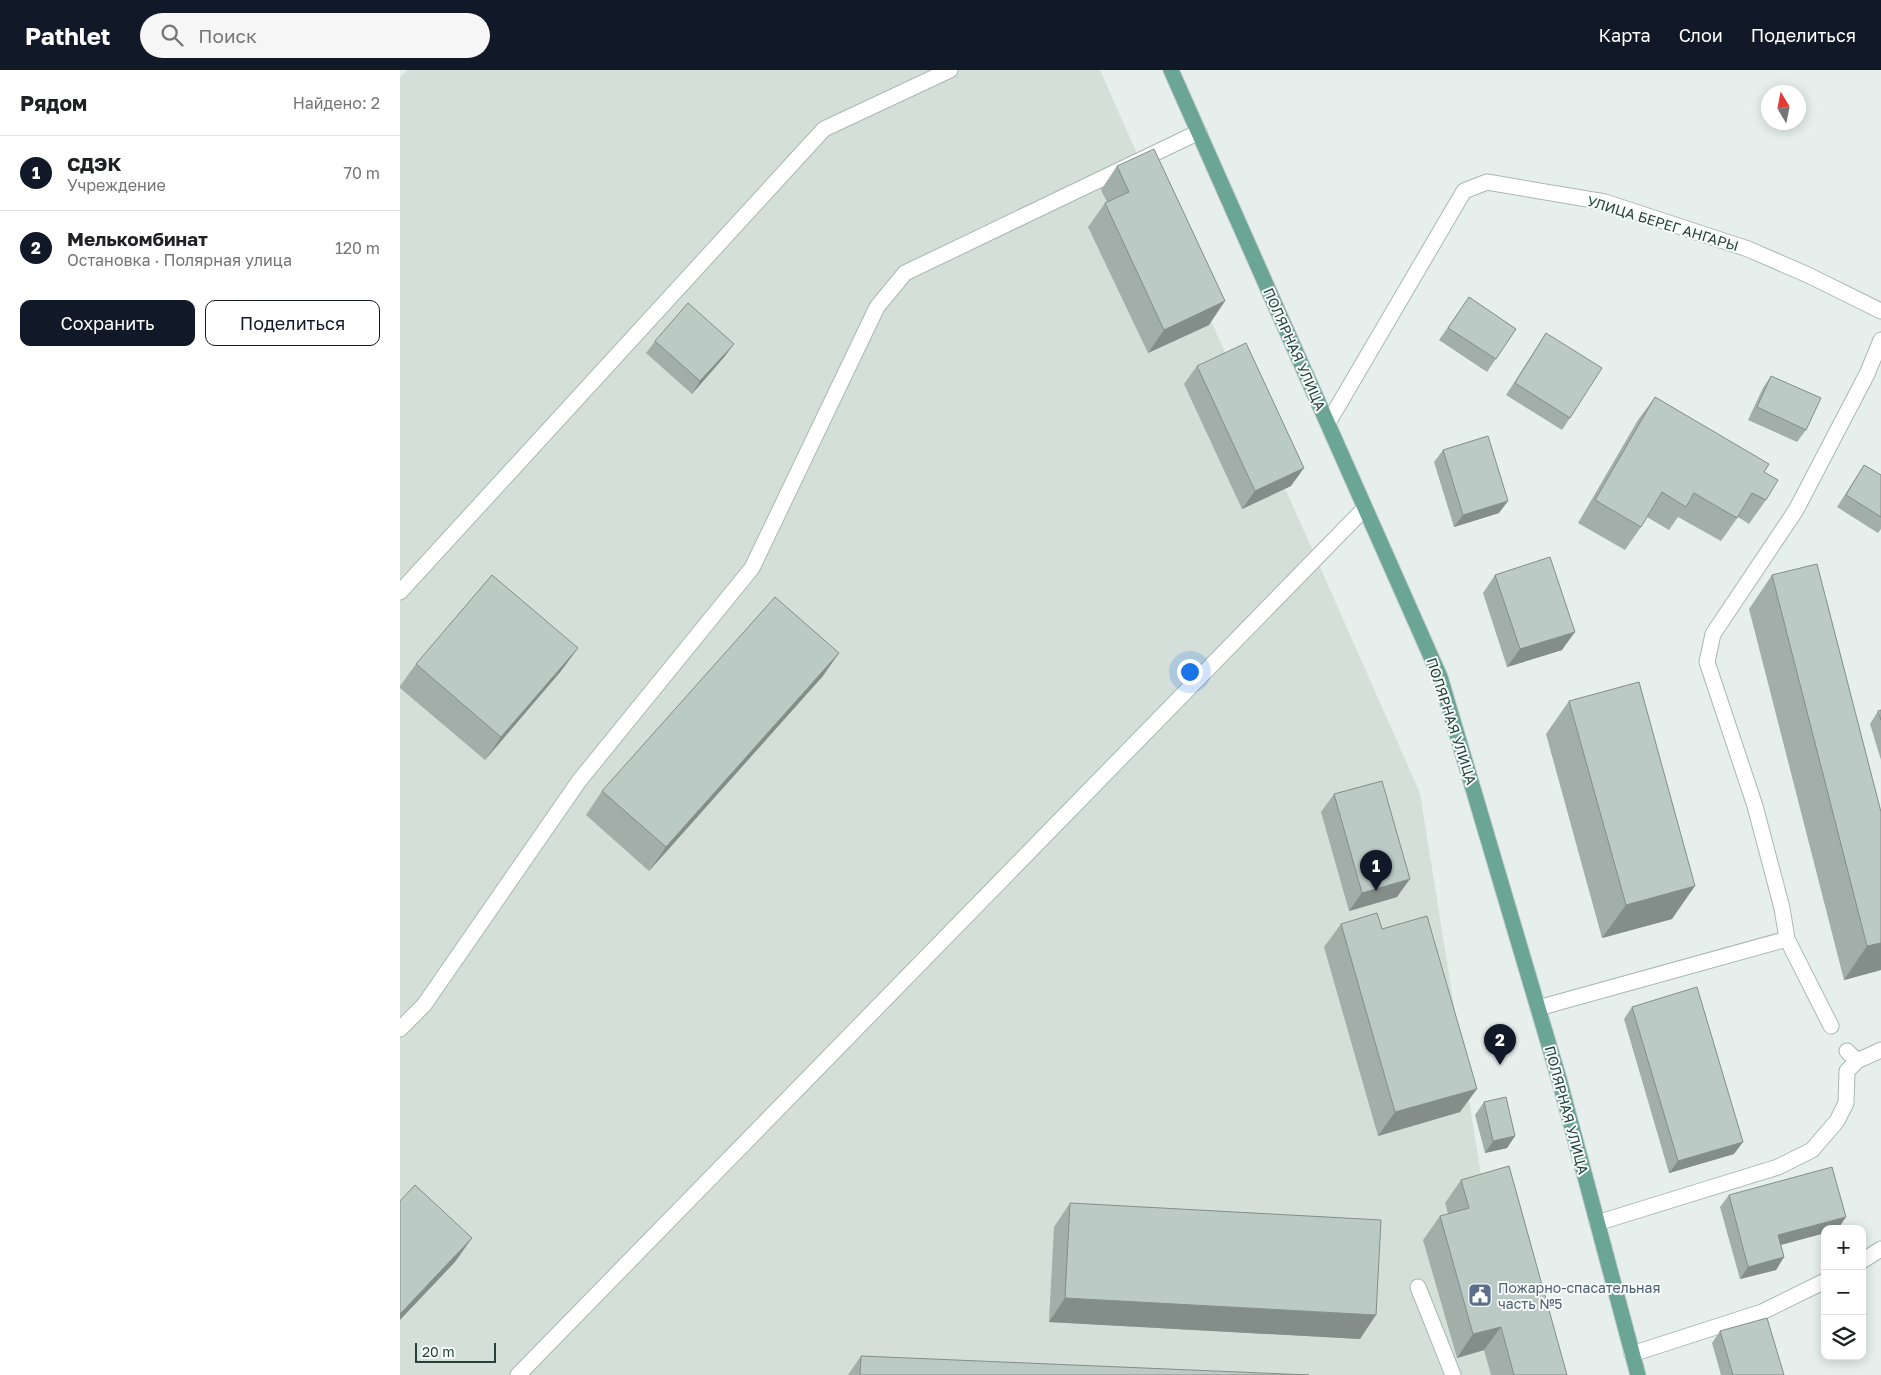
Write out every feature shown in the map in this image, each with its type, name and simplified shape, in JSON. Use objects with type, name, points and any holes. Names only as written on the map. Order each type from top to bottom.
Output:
[{"type":"main road","name":"ПОЛЯРНАЯ УЛИЦА","points":[[1171,70],[1440,677],[1538,1008],[1638,1375]]},
{"type":"lane","points":[[400,592],[824,129],[950,70]]},
{"type":"lane","points":[[400,1029],[424,1005],[579,781],[752,568],[877,308],[905,273],[1199,132]]},
{"type":"lane","name":"УЛИЦА БЕРЕГ АНГАРЫ","points":[[1328,423],[1464,191],[1487,182],[1614,205],[1748,249],[1808,274],[1881,311]]},
{"type":"lane","points":[[1831,1026],[1787,939],[1782,908],[1760,823],[1707,662],[1713,634],[1796,510],[1868,374],[1881,340]]},
{"type":"lane","points":[[518,1375],[1366,508]]},
{"type":"lane","points":[[1538,1008],[1787,939]]},
{"type":"lane","points":[[1597,1223],[1778,1168],[1812,1150],[1837,1121],[1846,1103],[1847,1072],[1852,1056],[1881,1050]]},
{"type":"lane","points":[[1866,1258],[1881,1249]]},
{"type":"lane","points":[[1632,1354],[1762,1312],[1821,1283]]},
{"type":"lane","points":[[1418,1288],[1453,1375]]},
{"type":"shaded area","points":[[408,70],[1100,70],[1420,793],[1513,1375],[400,1375],[400,77]]},
{"type":"building","points":[[1154,149],[1225,301],[1164,330],[1105,203],[1129,192],[1117,166]]},
{"type":"building","points":[[1469,297],[1516,329],[1496,359],[1448,328]]},
{"type":"building","points":[[688,303],[734,344],[700,381],[655,341]]},
{"type":"building","points":[[1546,333],[1602,368],[1570,418],[1515,383]]},
{"type":"building","points":[[1246,343],[1304,468],[1255,491],[1197,366]]},
{"type":"building","points":[[1771,376],[1821,398],[1806,430],[1757,407]]},
{"type":"building","points":[[1655,397],[1769,464],[1764,472],[1778,480],[1766,500],[1752,493],[1737,518],[1694,493],[1686,507],[1662,492],[1641,527],[1595,500]]},
{"type":"building","points":[[1488,436],[1508,501],[1463,515],[1443,450]]},
{"type":"building","points":[[1864,465],[1881,475],[1881,517],[1846,495]]},
{"type":"building","points":[[1550,557],[1575,632],[1520,649],[1495,575]]},
{"type":"building","points":[[1817,564],[1881,812],[1881,943],[1867,946],[1772,575]]},
{"type":"building","points":[[492,575],[578,648],[501,737],[416,664]]},
{"type":"building","points":[[775,597],[839,653],[666,847],[602,791]]},
{"type":"building","points":[[1639,682],[1695,886],[1626,905],[1569,701]]},
{"type":"building","points":[[1382,781],[1410,879],[1362,893],[1334,794]]},
{"type":"building","points":[[1377,913],[1382,929],[1427,916],[1477,1089],[1395,1112],[1341,924]]},
{"type":"building","points":[[1697,987],[1743,1142],[1678,1161],[1632,1007]]},
{"type":"building","points":[[1506,1097],[1515,1136],[1493,1141],[1484,1102]]},
{"type":"building","name":"Пожарно-спасательная часть №5","points":[[1509,1166],[1567,1375],[1514,1375],[1501,1327],[1473,1334],[1440,1216],[1469,1208],[1461,1180]]},
{"type":"building","points":[[1832,1167],[1846,1217],[1778,1235],[1784,1257],[1748,1267],[1729,1195]]},
{"type":"building","points":[[415,1185],[472,1238],[400,1314],[400,1201]]},
{"type":"building","points":[[1070,1203],[1381,1220],[1376,1315],[1065,1298]]},
{"type":"building","points":[[1767,1318],[1784,1375],[1733,1375],[1720,1331]]},
{"type":"building","points":[[861,1356],[1309,1375],[860,1375]]},
{"type":"place","name":"СДЭК","points":[[1376,891]]},
{"type":"place","name":"Мелькомбинат","points":[[1500,1065]]},
{"type":"place","name":"Пожарно-спасательная часть №5","points":[[1480,1295]]}]
